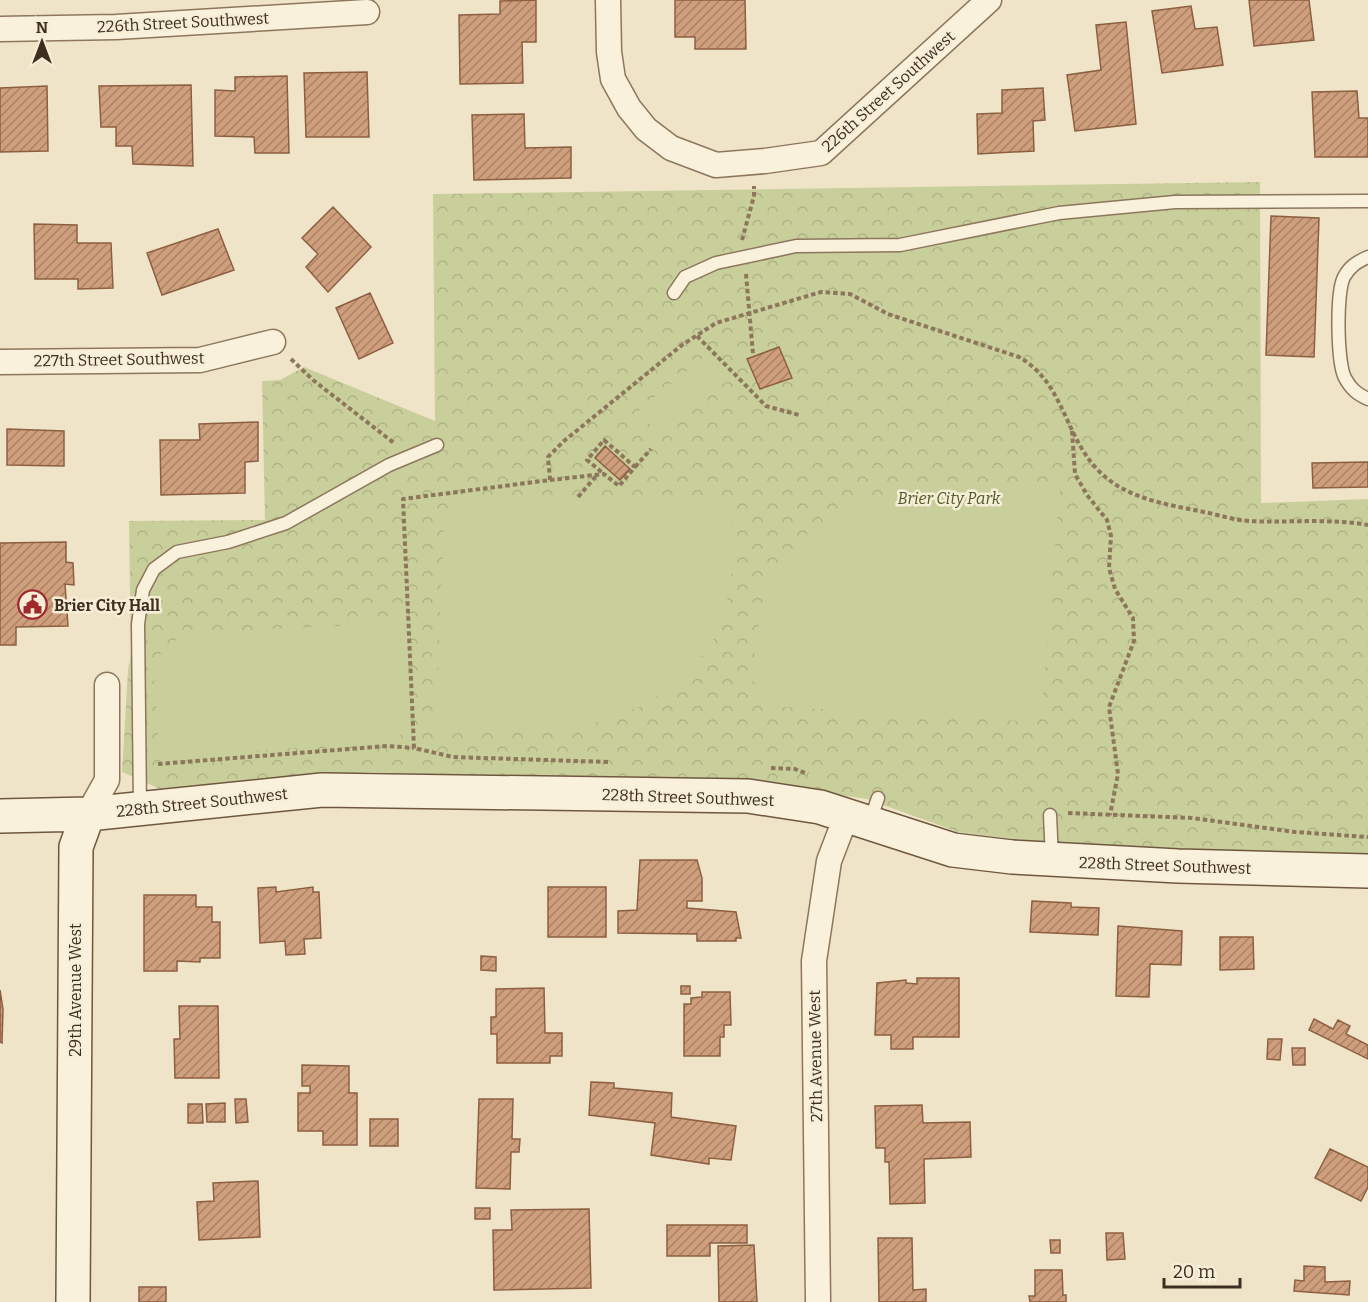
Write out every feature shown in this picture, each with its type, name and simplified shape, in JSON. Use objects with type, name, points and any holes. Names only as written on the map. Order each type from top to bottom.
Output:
[{"type":"main road","name":"228th Street Southwest","points":[[0,816],[87,814],[322,790],[748,796],[865,811],[953,850],[1052,860],[1368,871]]},
{"type":"main road","name":"29th Avenue West","points":[[73,1302],[76,847],[87,814]]},
{"type":"street","name":"226th Street Southwest","points":[[608,0],[609,52],[613,80],[629,108],[646,129],[671,148],[716,165],[821,153],[989,0]]},
{"type":"street","name":"226th Street Southwest","points":[[0,29],[116,27],[367,12]]},
{"type":"street","name":"227th Street Southwest","points":[[0,362],[200,360],[273,342]]},
{"type":"street","name":"29th Avenue West","points":[[87,814],[107,780],[107,685]]},
{"type":"street","name":"27th Avenue West","points":[[818,1302],[814,960],[829,861],[865,811]]},
{"type":"lane","points":[[674,293],[685,277],[716,263],[796,246],[900,245],[1059,213],[1175,202],[1368,201]]},
{"type":"lane","points":[[1368,257],[1355,262],[1343,279],[1340,302],[1344,376],[1356,393],[1368,399]]},
{"type":"lane","points":[[140,808],[138,624],[143,590],[154,569],[177,552],[228,542],[286,523],[389,465],[437,446]]},
{"type":"lane","points":[[1050,821],[1052,860]]},
{"type":"path","points":[[550,480],[548,458],[564,441],[697,336],[716,323],[821,292],[850,294],[888,314],[1019,357],[1036,366],[1047,379],[1083,452],[1110,481],[1152,501],[1246,521],[1368,525]]},
{"type":"path","points":[[697,336],[766,406],[799,416]]},
{"type":"path","points":[[273,342],[313,380],[411,456]]},
{"type":"path","points":[[1072,428],[1075,474],[1087,495],[1107,520],[1111,536],[1109,568],[1115,589],[1133,618],[1134,641],[1109,707],[1118,774],[1110,815]]},
{"type":"path","points":[[635,467],[604,440],[587,460],[619,486],[651,449]]},
{"type":"path","points":[[414,748],[403,499],[604,474]]},
{"type":"path","points":[[578,497],[597,475]]},
{"type":"path","points":[[140,766],[387,746],[414,748],[453,757],[618,763]]},
{"type":"path","points":[[759,767],[795,769],[812,775]]},
{"type":"path","points":[[1050,821],[1056,815],[1066,813],[1192,818],[1295,832],[1368,837]]},
{"type":"green space","name":"Brier City Park","points":[[1260,182],[1261,503],[1368,499],[1368,856],[1077,847],[958,832],[867,799],[770,785],[369,772],[160,789],[122,772],[131,654],[129,521],[265,520],[262,381],[280,380],[304,367],[435,421],[433,194]]},
{"type":"green space","points":[[705,356],[726,382],[661,436],[638,411]]},
{"type":"green space","points":[[985,484],[1060,487],[1042,707],[1020,721],[753,705],[755,643],[768,583],[806,535],[852,505],[920,485]]},
{"type":"green space","points":[[466,498],[732,503],[733,565],[723,626],[687,676],[642,706],[575,730],[436,734],[444,513]]},
{"type":"green space","points":[[407,623],[411,722],[396,740],[170,757],[159,749],[153,661],[184,633]]},
{"type":"building","points":[[536,0],[536,42],[522,42],[523,83],[460,84],[459,15],[500,14],[500,1]]},
{"type":"building","points":[[675,0],[745,0],[746,49],[695,49],[695,37],[675,37]]},
{"type":"building","points":[[1249,0],[1309,0],[1314,40],[1254,46]]},
{"type":"building","points":[[1191,6],[1195,29],[1217,27],[1223,65],[1162,73],[1152,11]]},
{"type":"building","points":[[1126,22],[1136,124],[1075,131],[1067,75],[1101,70],[1096,25]]},
{"type":"building","points":[[367,72],[369,137],[306,137],[304,73]]},
{"type":"building","points":[[287,76],[289,153],[255,153],[254,137],[215,136],[215,90],[235,91],[235,77]]},
{"type":"building","points":[[191,85],[193,166],[133,164],[132,146],[116,146],[116,127],[101,127],[99,86]]},
{"type":"building","points":[[47,86],[48,151],[0,152],[0,88]]},
{"type":"building","points":[[1043,88],[1045,120],[1033,121],[1034,151],[978,154],[977,114],[1002,113],[1002,90]]},
{"type":"building","points":[[1357,91],[1359,118],[1368,118],[1368,157],[1315,157],[1312,92]]},
{"type":"building","points":[[524,114],[525,148],[571,147],[571,178],[474,180],[472,115]]},
{"type":"building","points":[[333,207],[371,247],[328,292],[306,267],[318,254],[302,238]]},
{"type":"building","points":[[1271,216],[1319,218],[1314,357],[1266,355]]},
{"type":"building","points":[[34,224],[77,225],[77,243],[111,243],[113,288],[78,289],[78,279],[35,279]]},
{"type":"building","points":[[218,229],[234,270],[162,295],[147,253]]},
{"type":"building","points":[[370,293],[393,343],[359,359],[336,308]]},
{"type":"building","points":[[779,347],[792,378],[760,389],[747,359]]},
{"type":"building","points":[[258,422],[258,461],[245,462],[245,493],[161,495],[160,440],[200,440],[199,424]]},
{"type":"building","points":[[7,429],[64,431],[64,466],[7,465]]},
{"type":"building","points":[[605,446],[630,469],[620,480],[595,458]]},
{"type":"building","points":[[1368,462],[1368,487],[1313,488],[1312,463]]},
{"type":"building","name":"Brier City Hall","points":[[66,542],[66,562],[73,563],[74,585],[65,584],[68,626],[16,627],[16,645],[0,645],[0,543]]},
{"type":"building","points":[[640,860],[697,860],[702,878],[702,901],[687,901],[687,908],[736,912],[741,938],[736,938],[736,941],[697,941],[697,934],[618,933],[618,911],[637,910]]},
{"type":"building","points":[[276,887],[276,892],[313,887],[313,892],[319,892],[321,938],[304,939],[305,954],[286,955],[285,941],[260,943],[258,888]]},
{"type":"building","points":[[548,887],[606,887],[606,937],[548,937]]},
{"type":"building","points":[[144,895],[196,895],[196,907],[212,907],[212,922],[220,922],[220,958],[200,958],[200,962],[177,961],[177,971],[144,971]]},
{"type":"building","points":[[1032,901],[1071,903],[1071,907],[1099,908],[1098,935],[1030,932]]},
{"type":"building","points":[[1118,926],[1182,931],[1181,965],[1150,964],[1149,997],[1116,996]]},
{"type":"building","points":[[1220,937],[1253,937],[1254,969],[1220,970]]},
{"type":"building","points":[[481,956],[496,957],[496,971],[481,970]]},
{"type":"building","points":[[917,978],[959,978],[959,1037],[913,1037],[913,1049],[891,1049],[891,1035],[875,1035],[877,983],[906,980],[906,983],[917,984]]},
{"type":"building","points":[[681,986],[690,986],[690,994],[681,994]]},
{"type":"building","points":[[544,988],[545,1033],[562,1033],[562,1056],[550,1056],[550,1063],[497,1063],[497,1034],[491,1034],[491,1017],[496,1017],[496,989]]},
{"type":"building","points":[[0,990],[3,1009],[2,1043],[0,1042]]},
{"type":"building","points":[[702,992],[730,992],[731,1025],[724,1025],[724,1037],[720,1037],[720,1056],[684,1056],[684,1004],[691,1004],[691,998],[702,997]]},
{"type":"building","points":[[179,1006],[218,1006],[219,1078],[175,1078],[174,1039],[180,1039]]},
{"type":"building","points":[[1314,1019],[1333,1029],[1338,1020],[1350,1026],[1346,1034],[1368,1045],[1368,1059],[1309,1030]]},
{"type":"building","points":[[1268,1039],[1282,1039],[1280,1060],[1267,1059]]},
{"type":"building","points":[[1292,1048],[1305,1048],[1305,1065],[1293,1065]]},
{"type":"building","points":[[302,1065],[349,1066],[349,1093],[357,1093],[357,1145],[323,1145],[323,1131],[298,1131],[298,1093],[310,1093],[310,1086],[302,1086]]},
{"type":"building","points":[[591,1082],[614,1083],[614,1088],[672,1093],[671,1117],[736,1126],[731,1160],[709,1158],[709,1164],[651,1155],[655,1123],[589,1115]]},
{"type":"building","points":[[235,1099],[246,1099],[248,1122],[236,1123]]},
{"type":"building","points":[[479,1099],[513,1099],[512,1139],[520,1139],[519,1152],[511,1152],[510,1189],[476,1188]]},
{"type":"building","points":[[225,1103],[225,1122],[207,1122],[206,1104]]},
{"type":"building","points":[[188,1104],[202,1104],[203,1123],[188,1123]]},
{"type":"building","points":[[922,1105],[923,1123],[970,1122],[971,1157],[924,1159],[925,1203],[890,1204],[889,1162],[885,1162],[885,1148],[876,1148],[875,1106]]},
{"type":"building","points":[[370,1119],[398,1119],[398,1146],[370,1146]]},
{"type":"building","points":[[1330,1149],[1368,1167],[1368,1187],[1361,1201],[1315,1178]]},
{"type":"building","points":[[258,1181],[260,1237],[199,1240],[197,1202],[214,1201],[213,1183]]},
{"type":"building","points":[[475,1208],[490,1208],[490,1219],[475,1219]]},
{"type":"building","points":[[589,1209],[591,1288],[494,1290],[493,1230],[512,1230],[511,1210]]},
{"type":"building","points":[[667,1225],[747,1225],[747,1243],[710,1243],[710,1256],[667,1256]]},
{"type":"building","points":[[1106,1233],[1123,1233],[1125,1259],[1107,1260]]},
{"type":"building","points":[[878,1238],[912,1238],[913,1290],[926,1289],[926,1302],[879,1302]]},
{"type":"building","points":[[1050,1240],[1060,1240],[1060,1253],[1051,1253]]},
{"type":"building","points":[[754,1245],[757,1302],[719,1302],[718,1246]]},
{"type":"building","points":[[1304,1266],[1325,1267],[1325,1282],[1350,1281],[1349,1295],[1294,1291],[1295,1280],[1304,1281]]},
{"type":"building","points":[[1035,1270],[1062,1270],[1063,1295],[1066,1295],[1066,1302],[1030,1302],[1029,1296],[1035,1296]]},
{"type":"building","points":[[139,1287],[166,1287],[166,1302],[139,1302]]},
{"type":"place","name":"Brier City Hall","points":[[33,605]]}]
